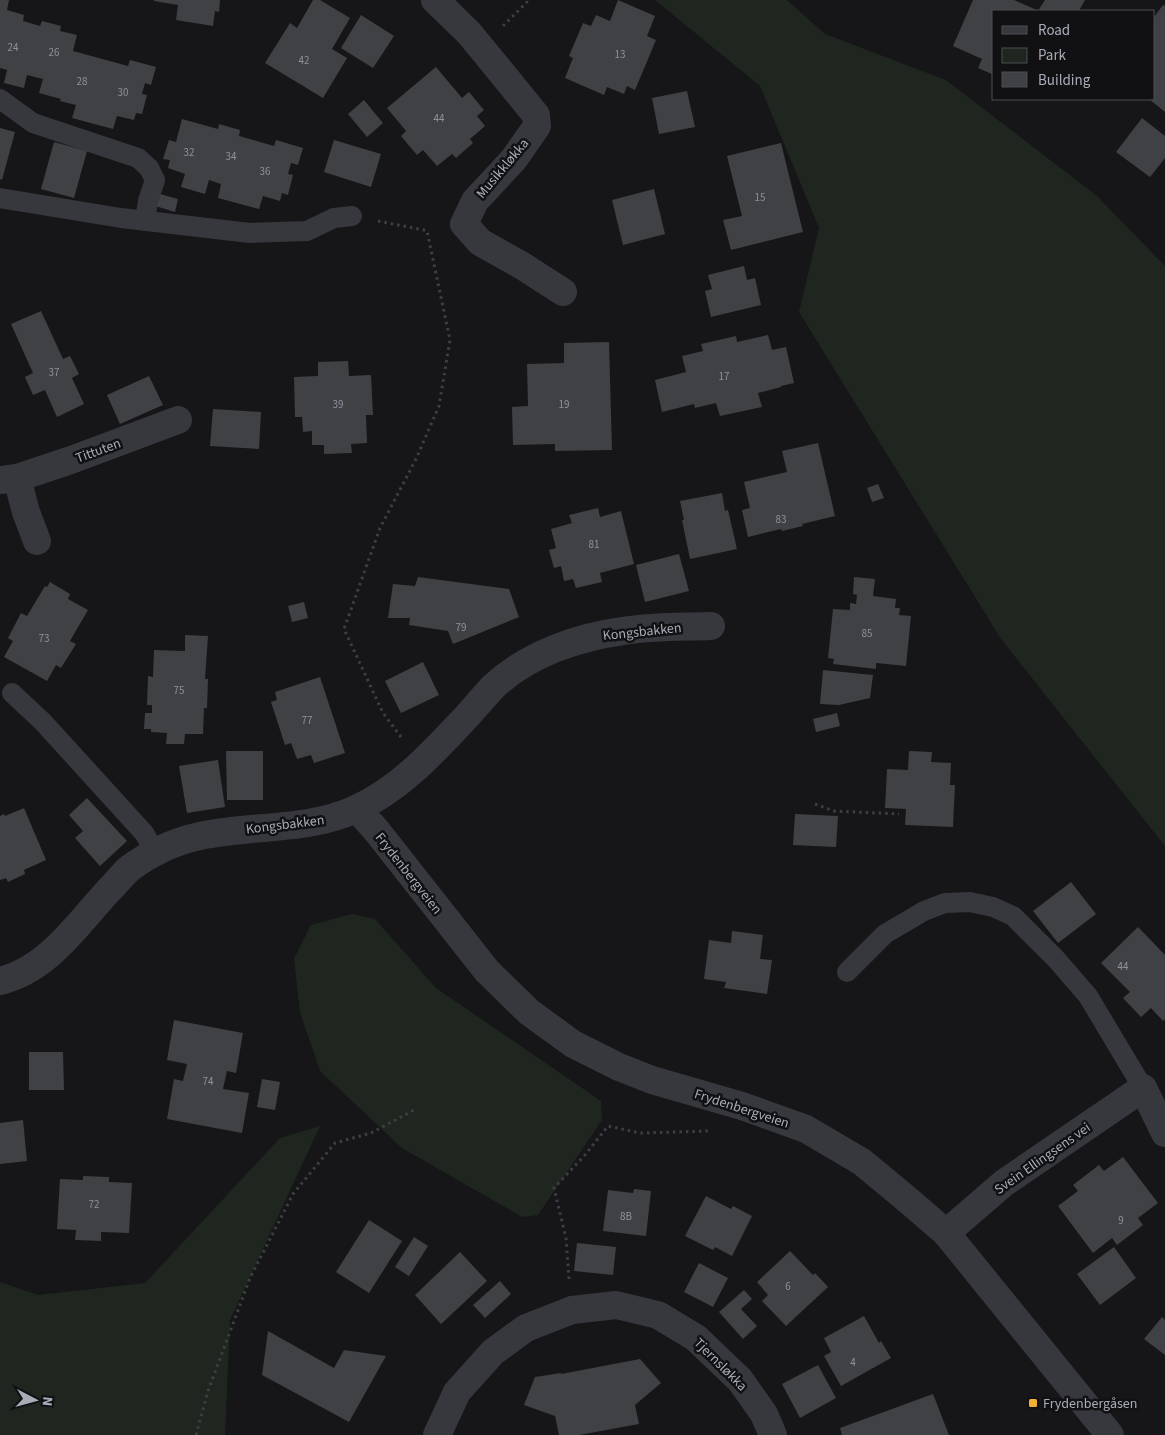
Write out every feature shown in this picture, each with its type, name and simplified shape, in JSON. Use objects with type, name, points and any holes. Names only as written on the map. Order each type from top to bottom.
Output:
[{"type":"street","name":"Musikkløkka","points":[[435,0],[469,33],[536,115],[537,126],[514,159],[475,201],[464,224]]},
{"type":"street","points":[[464,224],[480,242],[563,292]]},
{"type":"street","name":"Tittuten","points":[[37,542],[26,512],[8,479],[71,460],[178,420]]},
{"type":"street","name":"Kongsbakken","points":[[0,981],[32,968],[54,951],[129,869],[155,852],[182,840],[216,832],[328,819],[357,809],[395,787],[422,763],[495,685],[520,666],[552,651],[588,638],[624,630],[710,626]]},
{"type":"street","name":"Frydenbergveien","points":[[357,809],[487,971],[530,1012],[573,1044],[619,1067],[652,1080],[742,1106],[806,1129],[862,1162],[909,1201],[946,1233],[1110,1435]]},
{"type":"street","points":[[1143,1088],[1165,1133]]},
{"type":"street","name":"Svein Ellingsens vei","points":[[946,1233],[1004,1183],[1143,1088]]},
{"type":"street","name":"Tjernsløkka","points":[[437,1435],[457,1392],[493,1352],[526,1328],[572,1310],[616,1305],[658,1315],[696,1338],[740,1380],[764,1414],[773,1435]]},
{"type":"lane","points":[[0,99],[33,123],[138,158],[149,168],[155,180],[148,201],[145,220]]},
{"type":"lane","points":[[0,198],[120,218],[250,233],[307,231],[334,218],[352,216]]},
{"type":"lane","points":[[12,693],[43,722],[144,833],[155,852]]},
{"type":"lane","points":[[847,972],[885,934],[924,911],[945,903],[962,902],[993,907],[1013,916],[1056,959],[1088,996],[1143,1088]]},
{"type":"path","points":[[352,216],[427,231],[464,224]]},
{"type":"path","points":[[422,763],[382,713],[344,628],[380,528],[416,459],[439,406],[450,340],[427,231]]},
{"type":"path","points":[[815,804],[834,811],[899,814]]},
{"type":"path","points":[[196,1435],[208,1391],[250,1278],[293,1194],[335,1143],[371,1133],[414,1110]]},
{"type":"path","points":[[572,1310],[566,1238],[554,1188],[585,1155],[608,1126],[640,1133],[709,1131]]},
{"type":"green space","points":[[655,0],[787,0],[825,34],[946,80],[1097,196],[1165,266],[1165,846],[1001,639],[799,312],[819,228],[760,86]]},
{"type":"green space","points":[[352,914],[375,919],[436,988],[601,1101],[602,1120],[538,1215],[522,1217],[402,1148],[320,1071],[300,1012],[294,959],[311,925]]},
{"type":"green space","points":[[320,1126],[230,1320],[225,1435],[0,1435],[0,1282],[38,1295],[145,1283],[280,1138]]},
{"type":"building","points":[[0,0],[9,0],[7,10],[24,15],[23,21],[40,26],[42,21],[61,26],[60,31],[77,35],[73,51],[128,66],[130,60],[156,67],[151,85],[145,83],[142,94],[147,95],[142,114],[136,113],[134,120],[117,116],[113,129],[72,118],[76,105],[39,93],[43,79],[27,75],[24,88],[4,83],[7,70],[0,68]]},
{"type":"building","points":[[154,0],[220,0],[219,12],[215,11],[213,26],[176,20],[178,5]]},
{"type":"building","points":[[313,0],[320,0],[350,18],[332,49],[347,58],[323,98],[265,63],[290,23],[297,28]]},
{"type":"building","points":[[618,0],[655,16],[647,36],[656,40],[635,90],[627,86],[624,94],[607,87],[604,95],[565,78],[573,58],[569,56],[583,23],[591,26],[596,15],[610,21]]},
{"type":"building","points":[[973,0],[1014,0],[1037,10],[992,10],[992,74],[978,68],[982,59],[953,46]]},
{"type":"building","points":[[1045,0],[1085,0],[1080,10],[1039,9]]},
{"type":"building","points":[[1163,5],[1165,6],[1165,112],[1150,100],[1155,100],[1155,16]]},
{"type":"building","points":[[361,15],[394,36],[373,68],[341,48]]},
{"type":"building","points":[[436,67],[462,98],[469,92],[484,110],[477,116],[485,126],[470,139],[473,143],[456,158],[452,154],[437,166],[423,150],[417,155],[401,136],[406,131],[387,108]]},
{"type":"building","points":[[687,91],[695,127],[659,134],[652,98]]},
{"type":"building","points":[[364,100],[383,123],[367,137],[348,114]]},
{"type":"building","points":[[1142,118],[1165,136],[1165,158],[1150,177],[1116,152]]},
{"type":"building","points":[[182,119],[218,129],[219,124],[240,130],[239,136],[274,146],[276,140],[303,148],[298,165],[291,163],[288,174],[293,175],[288,195],[282,193],[280,201],[263,196],[259,209],[218,198],[221,184],[209,180],[205,194],[181,187],[185,174],[168,168],[170,160],[163,159],[169,140],[176,142]]},
{"type":"building","points":[[0,128],[15,132],[2,180],[0,179]]},
{"type":"building","points":[[334,140],[381,154],[371,187],[324,172]]},
{"type":"building","points":[[54,142],[87,151],[74,198],[41,189]]},
{"type":"building","points":[[781,143],[803,232],[731,250],[723,220],[742,216],[727,156]]},
{"type":"building","points":[[654,189],[665,234],[623,245],[612,200]]},
{"type":"building","points":[[156,193],[178,199],[175,212],[152,205]]},
{"type":"building","points":[[744,266],[747,280],[755,278],[761,305],[711,317],[705,291],[712,289],[708,275]]},
{"type":"building","points":[[41,311],[63,359],[70,356],[79,374],[72,378],[84,404],[57,417],[45,390],[33,395],[25,377],[33,373],[11,324]]},
{"type":"building","points":[[768,335],[772,350],[786,347],[794,383],[758,393],[762,407],[720,416],[716,403],[695,408],[694,404],[662,412],[655,380],[686,372],[682,356],[703,351],[701,344],[736,336],[737,342]]},
{"type":"building","points":[[609,342],[612,450],[555,451],[555,444],[513,445],[512,407],[528,406],[527,364],[564,363],[564,343]]},
{"type":"building","points":[[348,361],[349,376],[371,375],[373,415],[366,415],[367,443],[351,444],[352,453],[324,454],[324,445],[312,445],[312,431],[303,432],[302,417],[295,417],[294,377],[318,376],[318,362]]},
{"type":"building","points":[[149,376],[163,405],[120,424],[107,395]]},
{"type":"building","points":[[213,409],[261,412],[259,449],[210,446]]},
{"type":"building","points":[[818,443],[835,516],[802,524],[803,526],[748,537],[742,510],[750,508],[744,482],[787,472],[782,451]]},
{"type":"building","points":[[878,484],[884,498],[872,502],[867,488]]},
{"type":"building","points":[[722,493],[725,511],[728,510],[737,549],[690,559],[680,501]]},
{"type":"building","points":[[598,508],[600,517],[621,511],[634,564],[600,573],[602,582],[576,588],[573,579],[564,581],[561,566],[554,568],[549,550],[556,548],[551,529],[572,523],[569,515]]},
{"type":"building","points":[[679,554],[689,591],[645,602],[636,565]]},
{"type":"building","points":[[418,577],[509,589],[519,617],[453,644],[448,631],[409,625],[410,618],[388,618],[393,584],[415,586]]},
{"type":"building","points":[[854,577],[875,579],[873,596],[896,599],[895,608],[900,608],[899,615],[911,616],[906,666],[876,663],[876,669],[833,664],[834,659],[828,658],[833,609],[850,610],[850,603],[856,604],[857,595],[853,594]]},
{"type":"building","points":[[50,582],[70,594],[68,599],[88,610],[70,641],[76,644],[61,668],[56,665],[47,681],[4,657],[13,641],[8,638],[21,613],[27,616],[45,586],[47,587]]},
{"type":"building","points":[[304,602],[308,618],[292,622],[288,606]]},
{"type":"building","points":[[185,635],[208,636],[205,679],[208,679],[207,708],[204,708],[203,734],[185,734],[184,744],[166,744],[167,733],[151,732],[151,729],[144,729],[145,713],[152,713],[152,705],[147,705],[148,676],[153,677],[154,650],[185,651]]},
{"type":"building","points":[[423,662],[439,695],[401,713],[385,681]]},
{"type":"building","points":[[823,670],[873,675],[870,698],[839,705],[820,704]]},
{"type":"building","points":[[320,677],[345,753],[314,763],[311,755],[297,759],[291,743],[285,745],[271,702],[277,700],[275,692]]},
{"type":"building","points":[[837,713],[840,726],[816,732],[813,719]]},
{"type":"building","points":[[226,751],[263,751],[263,800],[227,800]]},
{"type":"building","points":[[909,751],[932,752],[931,762],[951,763],[950,785],[955,785],[953,827],[905,825],[906,809],[885,808],[887,769],[908,770]]},
{"type":"building","points":[[218,760],[225,807],[187,813],[179,766]]},
{"type":"building","points":[[87,798],[127,841],[100,866],[75,838],[83,831],[69,815]]},
{"type":"building","points":[[24,808],[46,860],[24,870],[25,874],[8,882],[6,878],[0,880],[0,816],[4,814],[5,816]]},
{"type":"building","points":[[795,814],[838,816],[836,847],[793,845]]},
{"type":"building","points":[[1071,882],[1096,914],[1058,943],[1033,911]]},
{"type":"building","points":[[1138,927],[1165,955],[1165,1019],[1163,1021],[1151,1008],[1141,1017],[1123,998],[1130,992],[1101,963]]},
{"type":"building","points":[[732,931],[763,935],[760,959],[772,960],[767,994],[724,988],[726,982],[704,979],[709,940],[731,943]]},
{"type":"building","points":[[174,1020],[243,1033],[236,1073],[227,1071],[223,1089],[249,1093],[242,1133],[167,1119],[174,1079],[183,1081],[187,1064],[167,1060]]},
{"type":"building","points":[[29,1052],[63,1052],[64,1090],[29,1090]]},
{"type":"building","points":[[262,1079],[280,1082],[275,1110],[257,1107]]},
{"type":"building","points":[[23,1120],[27,1161],[0,1164],[0,1123]]},
{"type":"building","points":[[1123,1157],[1158,1203],[1138,1218],[1143,1225],[1117,1245],[1112,1238],[1093,1253],[1058,1206],[1078,1191],[1073,1185],[1099,1165],[1104,1171]]},
{"type":"building","points":[[83,1176],[109,1177],[109,1182],[132,1183],[129,1233],[101,1232],[101,1241],[75,1240],[76,1230],[57,1229],[60,1179],[83,1180]]},
{"type":"building","points":[[634,1189],[651,1191],[646,1236],[603,1231],[608,1190],[633,1193]]},
{"type":"building","points":[[706,1196],[731,1209],[733,1206],[752,1216],[732,1256],[715,1247],[713,1250],[685,1236]]},
{"type":"building","points":[[369,1220],[402,1241],[369,1293],[336,1272]]},
{"type":"building","points":[[414,1237],[428,1246],[409,1276],[395,1267]]},
{"type":"building","points":[[577,1243],[616,1247],[613,1275],[574,1271]]},
{"type":"building","points":[[1114,1247],[1136,1278],[1100,1305],[1077,1274]]},
{"type":"building","points":[[790,1251],[813,1275],[815,1273],[828,1287],[786,1326],[762,1301],[768,1295],[757,1282]]},
{"type":"building","points":[[460,1252],[487,1281],[441,1324],[415,1295]]},
{"type":"building","points":[[699,1263],[728,1278],[713,1307],[684,1292]]},
{"type":"building","points":[[500,1281],[511,1294],[485,1318],[473,1305]]},
{"type":"building","points":[[744,1290],[752,1299],[741,1309],[757,1326],[743,1339],[719,1312]]},
{"type":"building","points":[[864,1316],[879,1343],[881,1341],[891,1358],[841,1386],[824,1356],[831,1352],[824,1338]]},
{"type":"building","points":[[1162,1317],[1165,1320],[1165,1355],[1144,1339]]},
{"type":"building","points":[[268,1331],[334,1368],[344,1350],[386,1356],[349,1422],[262,1375]]},
{"type":"building","points":[[640,1359],[661,1383],[635,1405],[639,1424],[579,1435],[559,1435],[555,1416],[524,1405],[535,1377]]},
{"type":"building","points":[[818,1365],[836,1398],[800,1418],[782,1384]]},
{"type":"building","points":[[933,1394],[949,1435],[842,1435],[840,1428]]},
{"type":"place","name":"Frydenbergåsen","points":[[1033,1403]]}]
